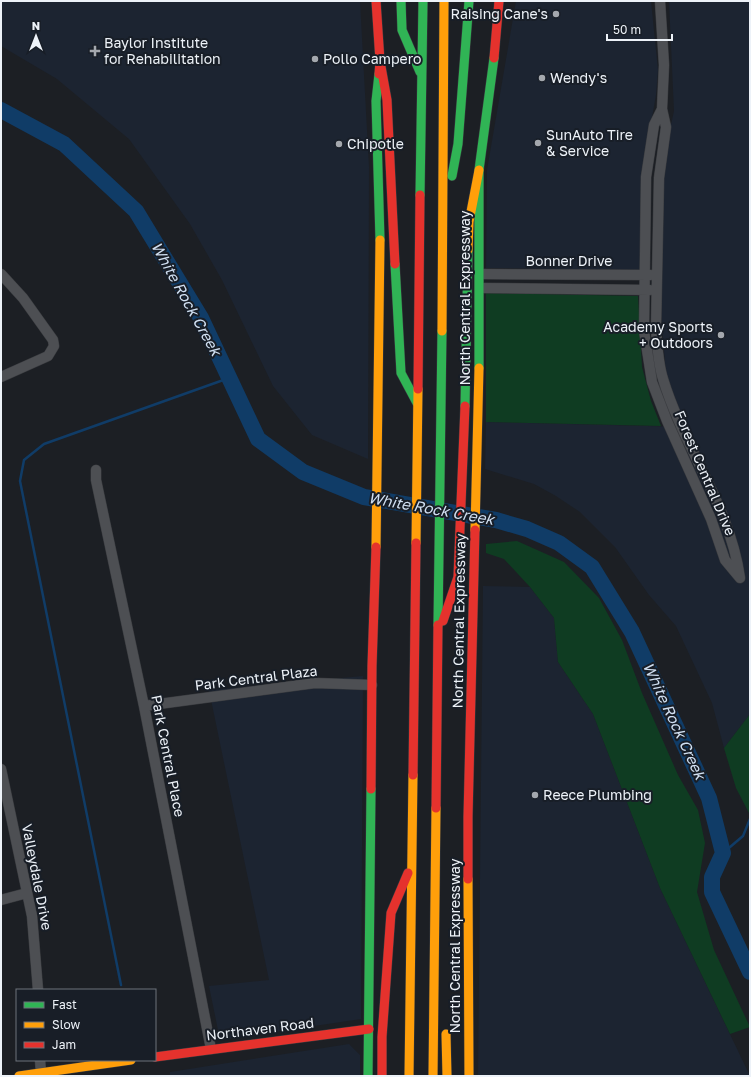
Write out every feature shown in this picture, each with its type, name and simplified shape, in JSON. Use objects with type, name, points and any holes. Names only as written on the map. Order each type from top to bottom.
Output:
[{"type":"main road","points":[[401,1],[402,30],[422,78]]},
{"type":"main road","points":[[409,1076],[416,446],[423,1]]},
{"type":"main road","name":"North Central Expressway","points":[[433,1076],[444,218],[444,1]]},
{"type":"main road","points":[[444,218],[458,144],[469,1]]},
{"type":"main road","name":"North Central Expressway","points":[[469,1076],[468,817],[480,288],[479,170],[494,59],[499,1]]},
{"type":"main road","points":[[375,2],[380,61],[387,100],[401,373],[417,405]]},
{"type":"main road","points":[[368,1076],[372,685],[376,548],[380,212],[376,101],[380,61]]},
{"type":"main road","points":[[438,637],[458,576],[464,446],[469,222],[479,170]]},
{"type":"main road","points":[[382,1076],[382,1037],[391,913],[412,864]]},
{"type":"main road","points":[[434,984],[443,1010]]},
{"type":"main road","points":[[445,1024],[447,1076]]},
{"type":"main road","name":"Northaven Road","points":[[156,1057],[368,1029]]},
{"type":"main road","points":[[19,1076],[41,1073],[82,1071],[127,1061]]},
{"type":"street","name":"Forest Central Drive","points":[[660,1],[664,65],[662,109],[666,127],[659,178],[656,290],[658,352],[663,379],[678,418],[723,514],[737,554],[740,578],[725,560],[711,519],[667,421],[652,382],[646,353],[644,331],[644,275],[646,177],[654,125],[662,109]]},
{"type":"street","points":[[1,274],[23,298],[53,340],[54,350],[48,356],[1,377]]},
{"type":"street","name":"Bonner Drive","points":[[480,274],[657,275]]},
{"type":"street","name":"Bonner Drive","points":[[480,288],[656,290]]},
{"type":"street","points":[[667,421],[678,418]]},
{"type":"street","name":"Park Central Place","points":[[96,470],[96,480],[144,706],[211,1049]]},
{"type":"street","name":"Park Central Plaza","points":[[144,706],[315,683],[372,685]]},
{"type":"street","name":"Valleydale Drive","points":[[1,769],[27,893],[35,942],[38,989]]},
{"type":"street","points":[[1,900],[27,893]]},
{"type":"street","points":[[40,1061],[41,1073]]},
{"type":"shaded area","points":[[1,1],[360,1],[369,167],[368,459],[312,435],[273,386],[222,280],[190,224],[129,139],[57,79],[1,46]]},
{"type":"shaded area","points":[[516,1],[651,1],[658,70],[656,95],[643,168],[640,270],[486,268],[487,170]]},
{"type":"shaded area","points":[[669,1],[750,1],[750,714],[724,748],[712,703],[676,626],[649,595],[615,547],[580,512],[556,496],[534,484],[485,469],[486,422],[686,427],[666,374],[661,315],[664,157],[674,111]]},
{"type":"shaded area","points":[[483,586],[530,587],[554,618],[558,662],[593,714],[660,888],[750,1076],[478,1076]]},
{"type":"shaded area","points":[[363,676],[361,1019],[220,1040],[209,986],[269,980],[209,690]]},
{"type":"shaded area","points":[[349,1044],[360,1055],[360,1076],[170,1076],[170,1072]]},
{"type":"green space","points":[[486,293],[638,296],[642,367],[651,401],[661,426],[486,422]]},
{"type":"green space","points":[[517,541],[564,562],[599,598],[622,640],[642,693],[678,775],[698,810],[705,843],[697,892],[714,950],[750,1027],[730,1034],[660,888],[593,714],[558,662],[554,618],[530,587],[504,559],[486,553],[486,544]]},
{"type":"green space","points":[[750,714],[750,815],[736,788],[724,748]]},
{"type":"waterway","name":"White Rock Creek","points":[[1,110],[64,144],[136,211],[201,318],[258,439],[303,472],[364,497],[496,520],[527,529],[559,543],[592,567],[632,632],[709,798],[723,853],[712,877],[712,892],[750,972]]},
{"type":"waterway","points":[[121,985],[20,481],[24,460],[44,444],[229,378]]},
{"type":"waterway","points":[[723,853],[743,836],[750,819]]},
{"type":"traffic: fast","points":[[401,1],[402,30],[420,72]]},
{"type":"traffic: fast","points":[[420,195],[423,1]]},
{"type":"traffic: fast","points":[[452,176],[458,144],[469,1]]},
{"type":"traffic: fast","points":[[479,368],[479,170],[494,58]]},
{"type":"traffic: fast","points":[[379,74],[376,101],[380,240]]},
{"type":"traffic: fast","points":[[465,406],[468,250]]},
{"type":"traffic: fast","points":[[395,264],[401,373],[417,403]]},
{"type":"traffic: fast","points":[[438,625],[442,331]]},
{"type":"traffic: fast","points":[[368,1076],[371,789]]},
{"type":"traffic: slow","points":[[442,331],[444,1]]},
{"type":"traffic: slow","points":[[468,250],[469,222],[479,170]]},
{"type":"traffic: slow","points":[[376,547],[380,240]]},
{"type":"traffic: slow","points":[[475,530],[479,368]]},
{"type":"traffic: slow","points":[[416,543],[418,389]]},
{"type":"traffic: slow","points":[[409,1076],[413,775]]},
{"type":"traffic: slow","points":[[433,1076],[436,808]]},
{"type":"traffic: slow","points":[[468,879],[469,1076]]},
{"type":"traffic: slow","points":[[446,1034],[447,1076]]},
{"type":"traffic: slow","points":[[19,1076],[124,1061]]},
{"type":"traffic: jam","points":[[376,1],[380,61],[379,74]]},
{"type":"traffic: jam","points":[[494,58],[499,1]]},
{"type":"traffic: jam","points":[[380,61],[387,100],[395,264]]},
{"type":"traffic: jam","points":[[418,389],[420,195]]},
{"type":"traffic: jam","points":[[443,621],[458,577],[465,406]]},
{"type":"traffic: jam","points":[[468,879],[468,817],[475,530]]},
{"type":"traffic: jam","points":[[413,775],[416,543]]},
{"type":"traffic: jam","points":[[371,789],[372,666],[376,547]]},
{"type":"traffic: jam","points":[[436,808],[438,625]]},
{"type":"traffic: jam","points":[[382,1076],[382,1037],[391,913],[408,873]]},
{"type":"traffic: jam","points":[[156,1057],[369,1029]]},
{"type":"place","name":"Raising Cane's","points":[[556,14]]},
{"type":"place","name":"Baylor Institute for Rehabilitation","points":[[95,51]]},
{"type":"place","name":"Pollo Campero","points":[[315,59]]},
{"type":"place","name":"Wendy's","points":[[542,78]]},
{"type":"place","name":"SunAuto Tire & Service","points":[[538,143]]},
{"type":"place","name":"Chipotle","points":[[339,144]]},
{"type":"place","name":"Academy Sports + Outdoors","points":[[721,335]]},
{"type":"place","name":"Reece Plumbing","points":[[535,795]]}]
